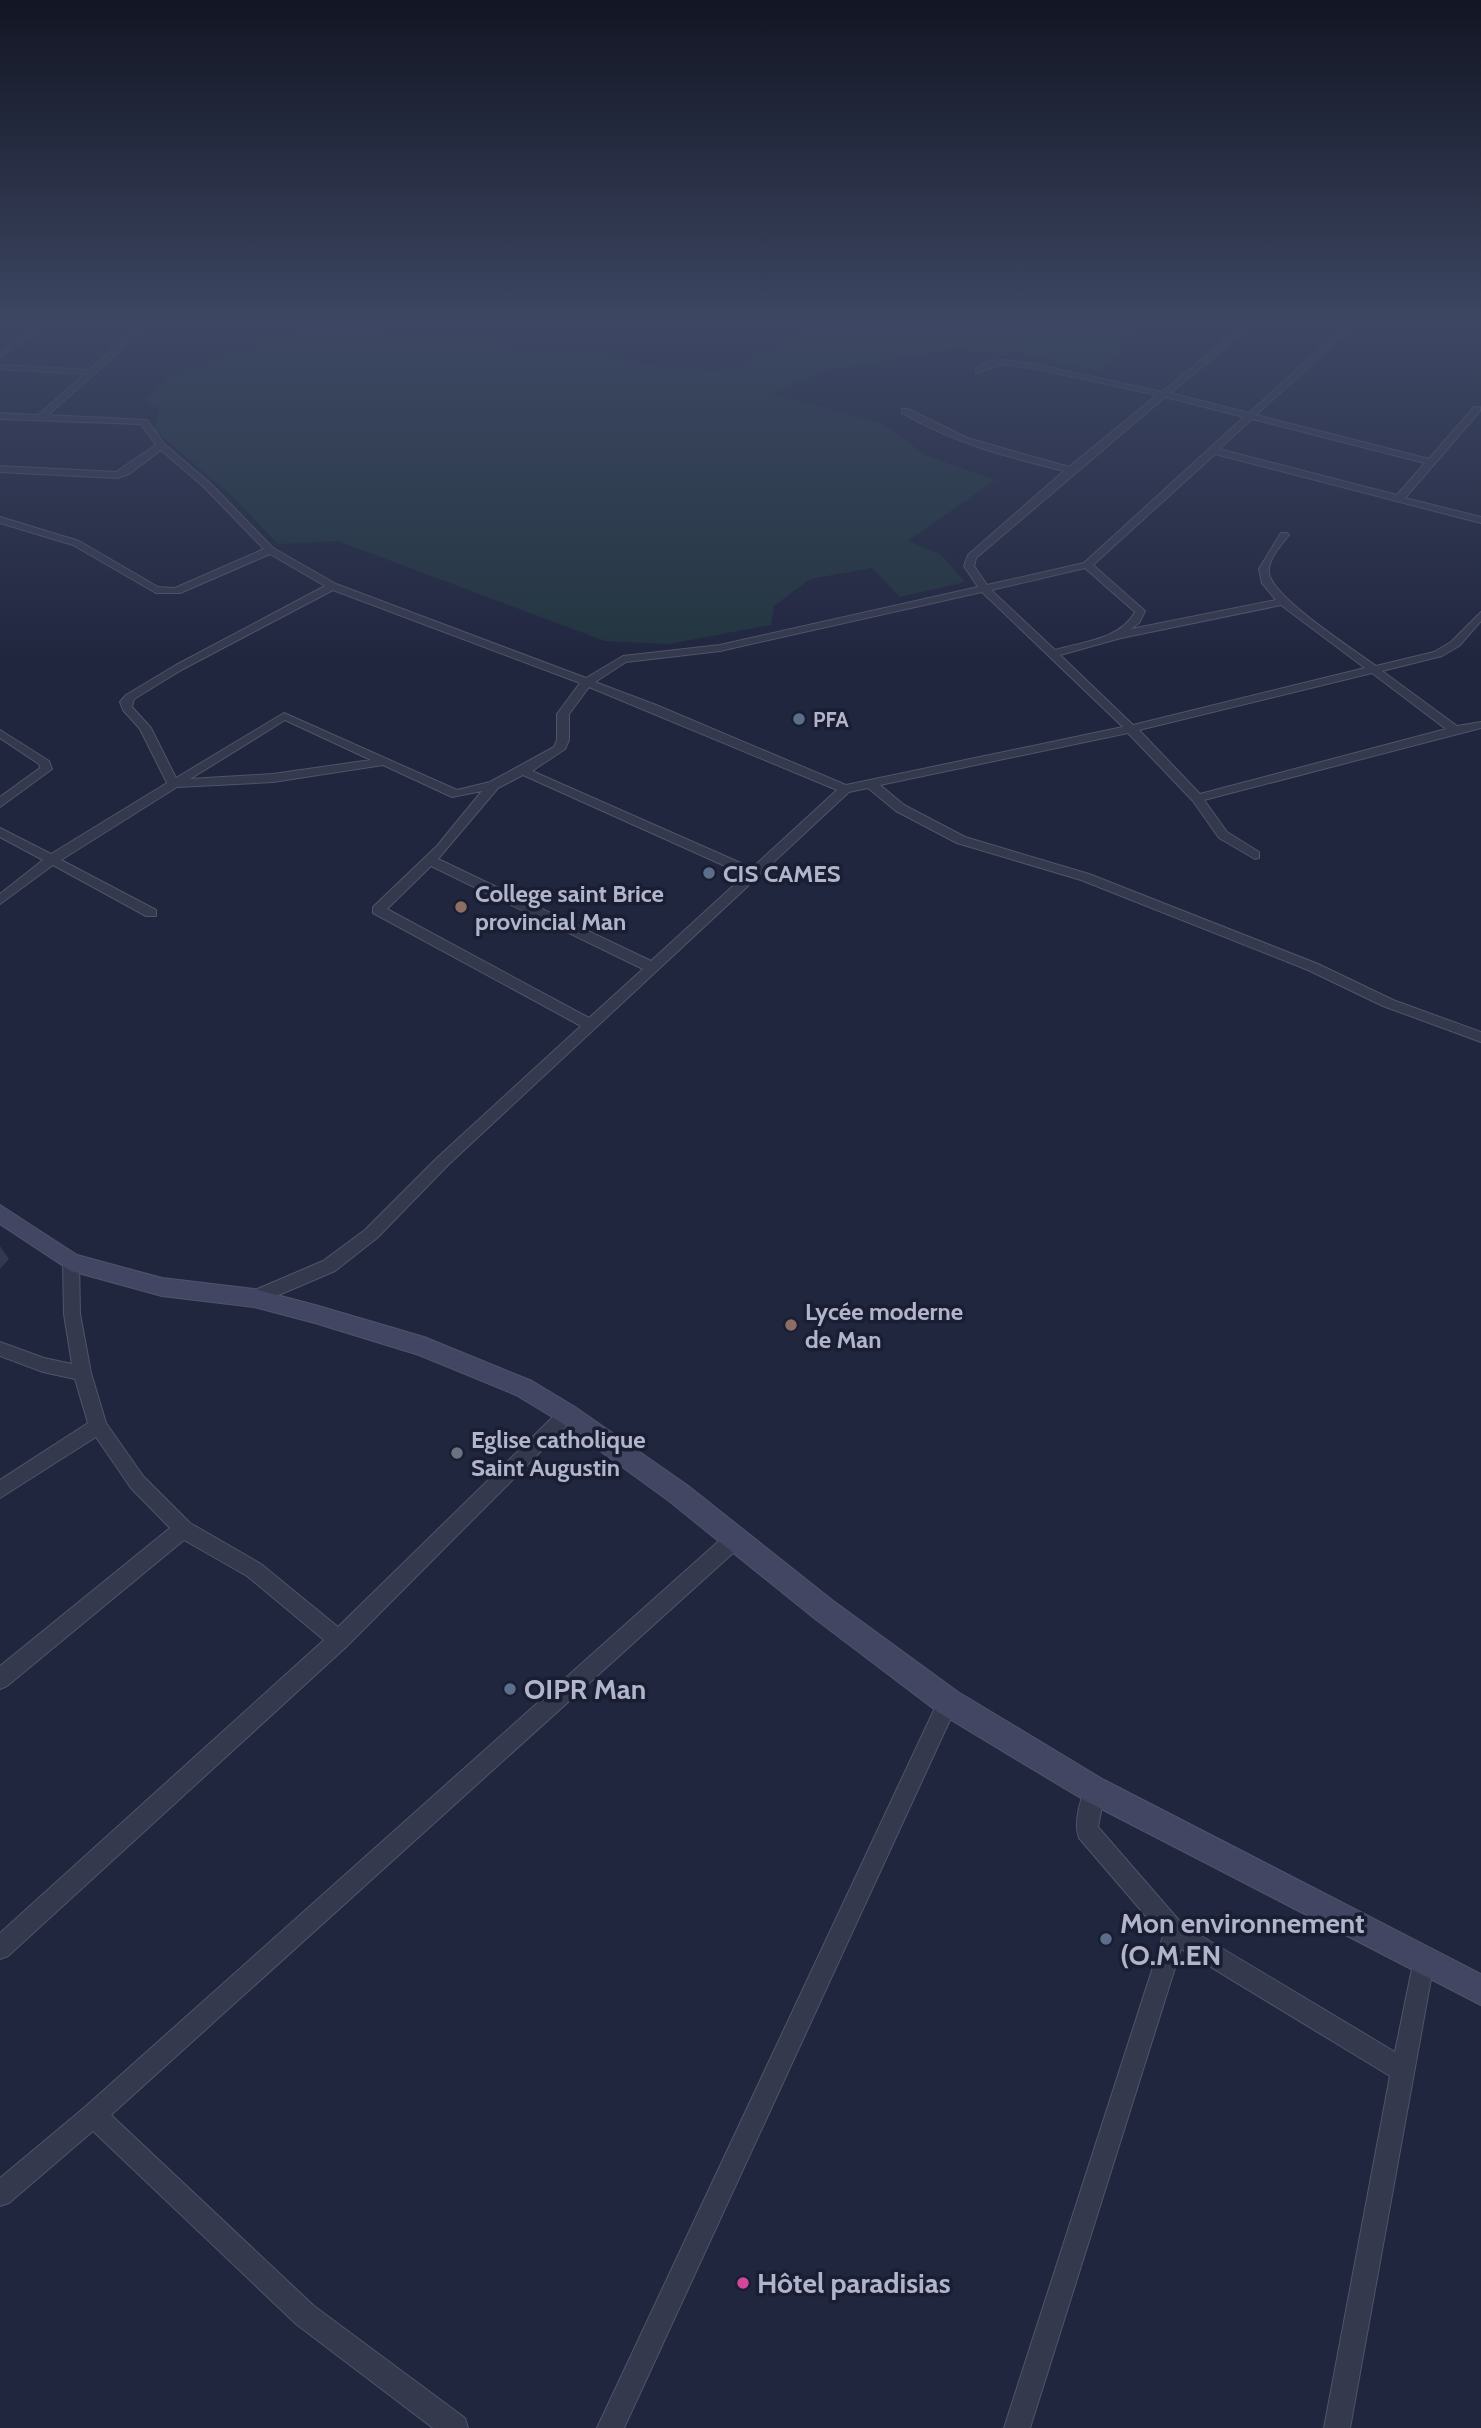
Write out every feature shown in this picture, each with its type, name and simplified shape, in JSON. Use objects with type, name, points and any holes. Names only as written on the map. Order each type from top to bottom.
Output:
[{"type":"main road","points":[[0,1213],[71,1262],[162,1287],[254,1298],[424,1347],[524,1388],[567,1413],[737,1538],[823,1609],[948,1702],[1094,1790],[1481,1990]]},
{"type":"street","points":[[154,436],[161,446],[207,485],[270,550],[332,586],[586,683],[845,789],[1131,729],[1437,654],[1455,644],[1481,615]]},
{"type":"street","points":[[956,436],[1019,457],[1071,470]]},
{"type":"street","points":[[1111,436],[971,557],[969,566],[984,588],[1131,729],[1197,798],[1223,835],[1255,855]]},
{"type":"street","points":[[0,900],[54,859],[284,716],[456,794],[494,785],[559,749],[563,740],[563,714],[586,683],[608,666],[630,657],[720,648],[1087,565],[1227,436]]},
{"type":"street","points":[[1330,436],[1431,462]]},
{"type":"street","points":[[1399,499],[1453,436]]},
{"type":"street","points":[[0,469],[117,475],[126,472],[161,446]]},
{"type":"street","points":[[1211,450],[1481,520]]},
{"type":"street","points":[[0,520],[76,543],[156,590],[167,592],[176,591],[270,550]]},
{"type":"street","points":[[1284,535],[1262,570],[1265,584],[1283,602],[1455,730]]},
{"type":"street","points":[[1087,565],[1141,612],[1119,635]]},
{"type":"street","points":[[173,785],[145,728],[127,708],[126,702],[201,652],[254,630],[332,586]]},
{"type":"street","points":[[1053,654],[1119,635],[1283,602]]},
{"type":"street","points":[[1197,798],[1481,725]]},
{"type":"street","points":[[0,733],[45,763],[46,769],[0,803]]},
{"type":"street","points":[[173,785],[272,778],[381,762]]},
{"type":"street","points":[[523,771],[752,873]]},
{"type":"street","points":[[494,785],[430,860],[378,907],[380,911],[589,1024]]},
{"type":"street","points":[[872,785],[900,808],[961,840],[1085,877],[1321,970],[1388,1003],[1481,1037]]},
{"type":"street","points":[[254,1298],[329,1266],[371,1234],[443,1161],[845,789]]},
{"type":"street","points":[[0,832],[150,913]]},
{"type":"street","points":[[430,860],[653,968]]},
{"type":"street","points":[[71,1262],[72,1314],[82,1373],[98,1426],[136,1482],[183,1529],[254,1570],[340,1640]]},
{"type":"street","points":[[0,1349],[43,1365],[82,1373]]},
{"type":"street","points":[[0,1948],[340,1640],[567,1413]]},
{"type":"street","points":[[0,1490],[98,1426]]},
{"type":"street","points":[[0,1679],[183,1529]]},
{"type":"street","points":[[0,2194],[93,2115],[737,1538]]},
{"type":"street","points":[[610,2428],[948,1702]]},
{"type":"street","points":[[1094,1790],[1087,1830],[1175,1933],[1404,2070]]},
{"type":"street","points":[[1018,2428],[1175,1933]]},
{"type":"street","points":[[1337,2428],[1423,1962]]},
{"type":"street","points":[[93,2115],[305,2315],[455,2428]]},
{"type":"shaded area","points":[[161,436],[900,436],[925,455],[995,480],[908,541],[940,554],[965,582],[900,597],[872,568],[810,579],[774,606],[771,625],[668,644],[605,641],[338,541],[278,544],[231,495]]},
{"type":"place","name":"PFA","points":[[799,719]]},
{"type":"place","name":"CIS CAMES","points":[[709,873]]},
{"type":"place","name":"College saint Brice provincial Man","points":[[461,907]]},
{"type":"place","name":"Lycée moderne de Man","points":[[791,1325]]},
{"type":"place","name":"Eglise catholique Saint Augustin","points":[[457,1453]]},
{"type":"place","name":"OIPR Man","points":[[510,1689]]},
{"type":"place","name":"Mon environnement (O.M.EN","points":[[1106,1939]]},
{"type":"place","name":"Hôtel paradisias","points":[[743,2283]]}]
